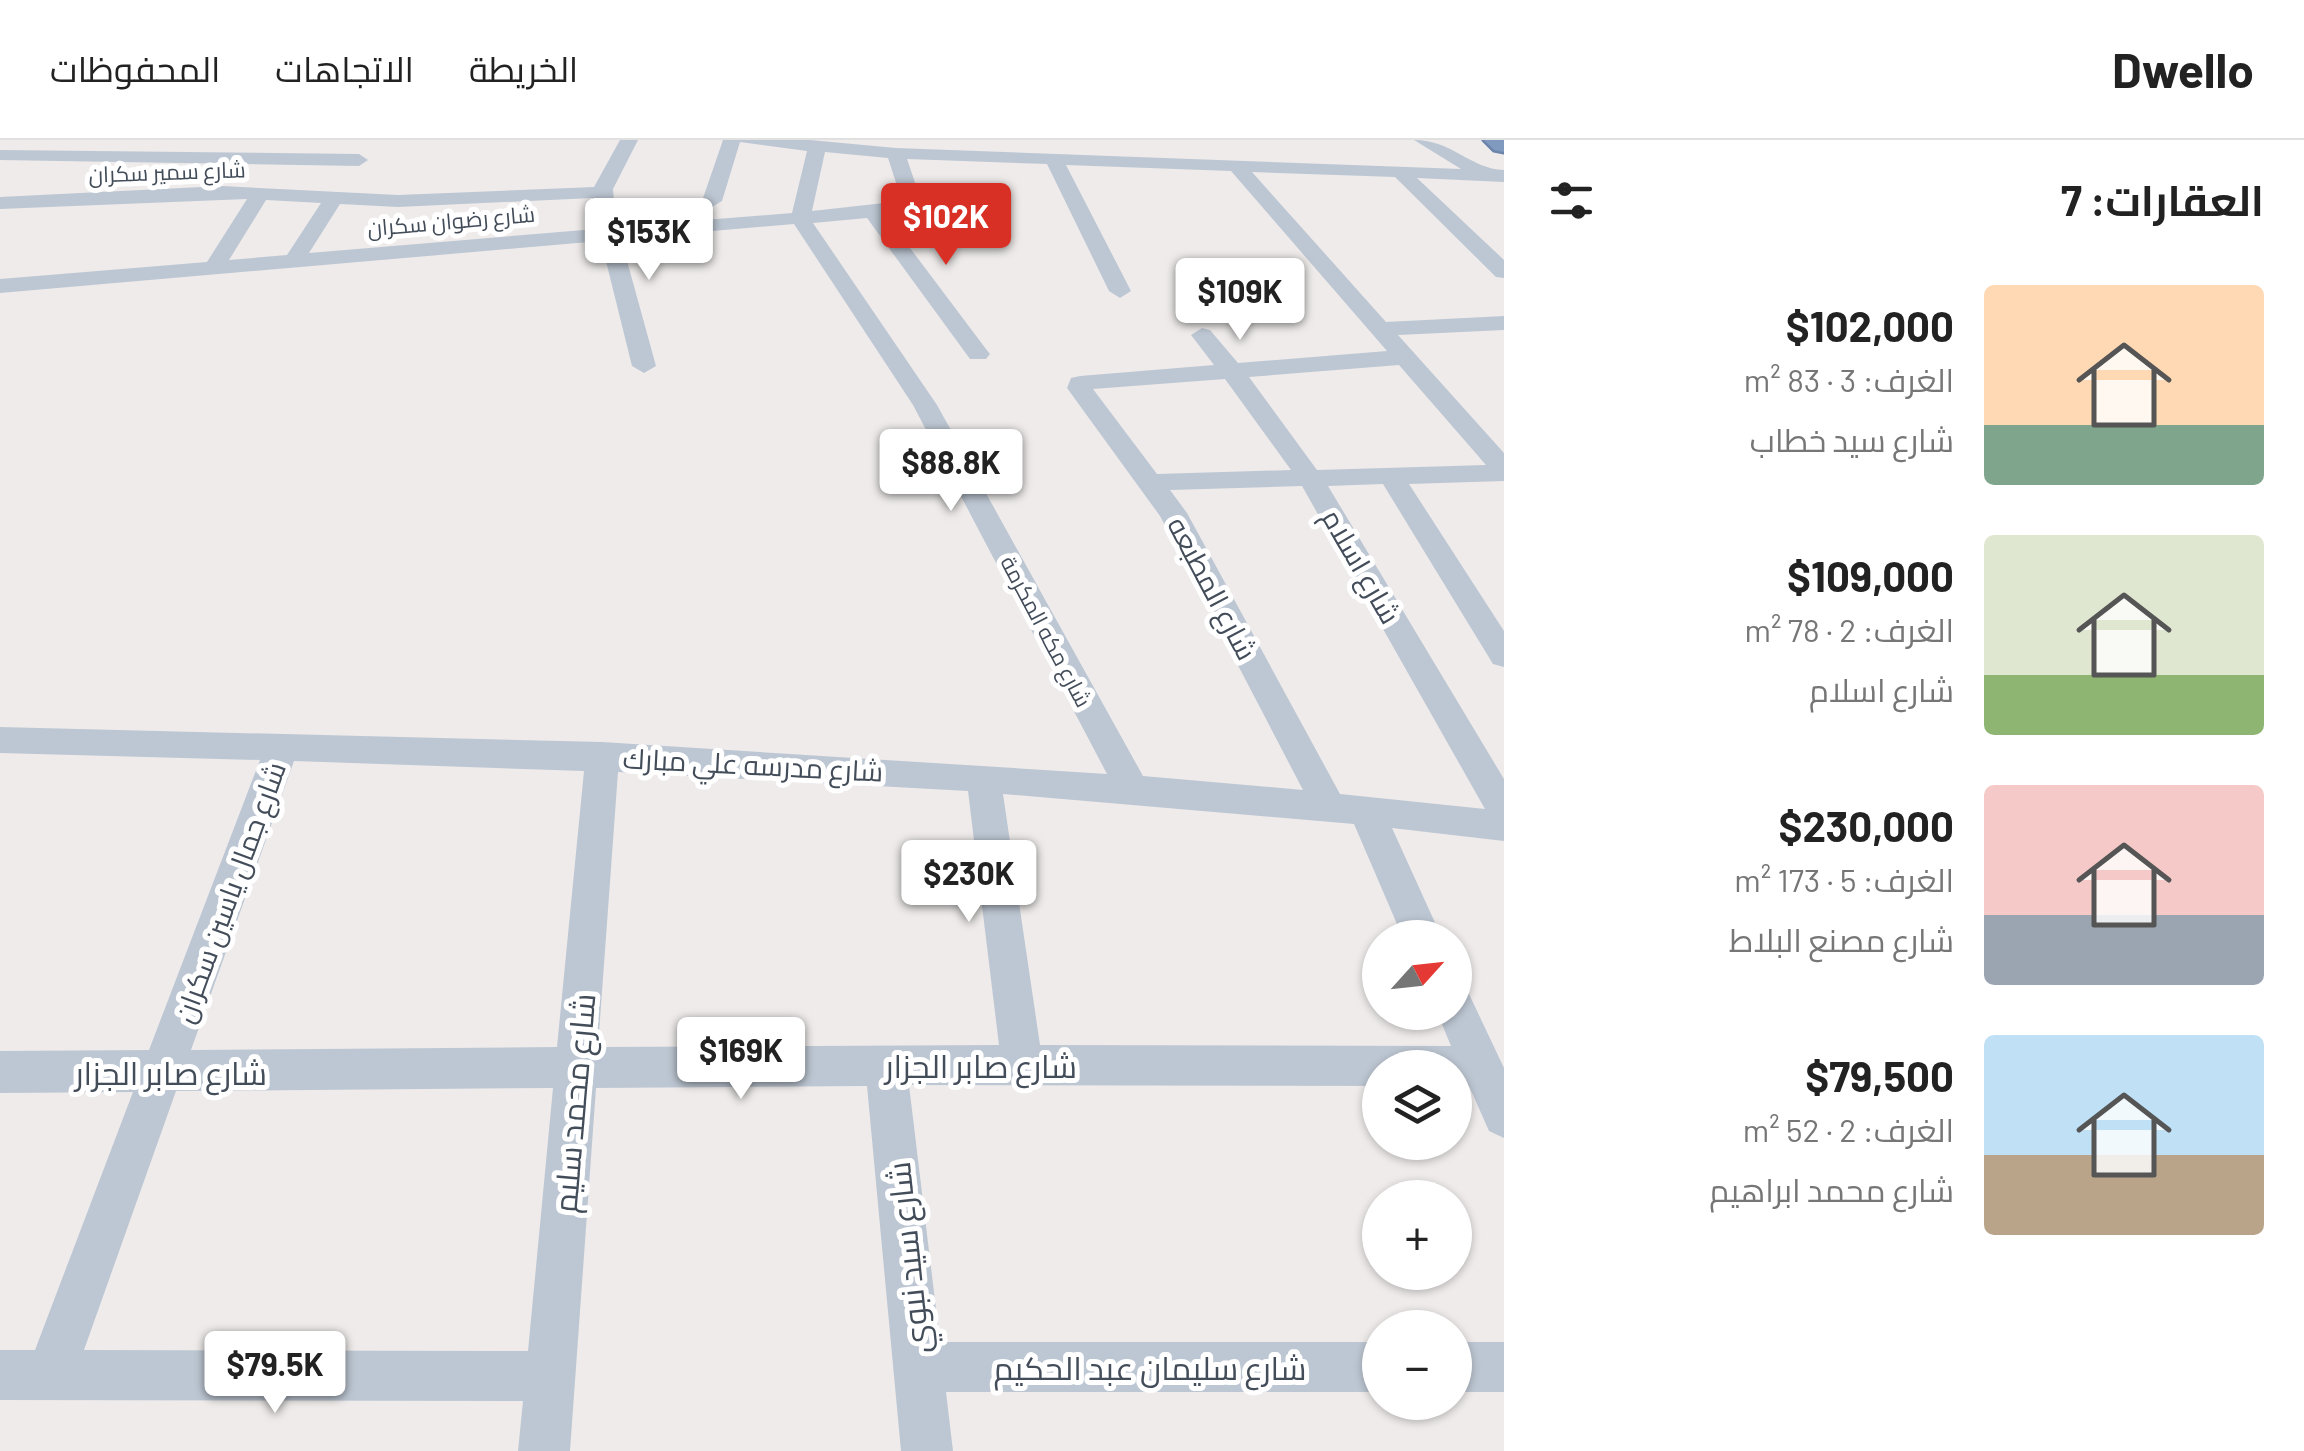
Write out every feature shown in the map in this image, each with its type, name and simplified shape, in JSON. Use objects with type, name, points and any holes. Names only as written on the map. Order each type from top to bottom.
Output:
[{"type":"street","points":[[308,158],[326,140]]},
{"type":"street","points":[[629,140],[606,171],[602,192],[605,232],[612,242],[644,366]]},
{"type":"street","points":[[712,202],[732,140]]},
{"type":"street","points":[[748,140],[961,156],[1498,179]]},
{"type":"street","points":[[944,140],[961,156]]},
{"type":"street","points":[[1164,140],[1187,166]]},
{"type":"street","points":[[1424,140],[1498,179]]},
{"type":"street","points":[[800,219],[822,144]]},
{"type":"street","name":"شارع رضوان سكران","points":[[0,286],[605,232],[873,213],[910,207],[896,152]]},
{"type":"street","points":[[0,155],[359,160]]},
{"type":"street","points":[[1054,160],[1120,291]]},
{"type":"street","points":[[1238,168],[1504,471]]},
{"type":"street","points":[[1402,174],[1504,272]]},
{"type":"street","points":[[214,266],[261,192]]},
{"type":"street","name":"شارع سمير سكران","points":[[0,203],[261,192],[398,201],[602,192]]},
{"type":"street","points":[[295,259],[336,195]]},
{"type":"street","points":[[873,213],[978,354]]},
{"type":"street","name":"شارع مكه المكرمة","points":[[800,219],[925,405],[1133,790]]},
{"type":"street","points":[[1381,329],[1504,324]]},
{"type":"street","name":"شارع اسلام","points":[[1202,335],[1311,478],[1504,810]]},
{"type":"street","points":[[1233,371],[1405,357]]},
{"type":"street","name":"شارع المطبعه","points":[[1233,371],[1080,383],[1079,388],[1173,513],[1412,920]]},
{"type":"street","points":[[1153,482],[1504,471]]},
{"type":"street","points":[[1390,476],[1504,656]]},
{"type":"street","name":"شارع مدرسه علي مبارك","points":[[0,740],[602,755],[983,777],[1347,808],[1504,826]]},
{"type":"street","name":"شارع جمال ياسين سكران","points":[[50,1376],[282,746]]},
{"type":"street","name":"شارع محمد سليم","points":[[544,1451],[602,755]]},
{"type":"street","points":[[983,777],[1022,1065]]},
{"type":"street","points":[[1466,1030],[1504,1116]]},
{"type":"street","name":"شارع صابر الجزار","points":[[0,1072],[886,1065],[1482,1066]]},
{"type":"street","name":"شارع سيد نبوي","points":[[886,1065],[927,1451]]},
{"type":"street","name":"شارع سليمان عبد الحكيم","points":[[919,1366],[1362,1367]]},
{"type":"street","points":[[1472,1367],[1504,1367]]},
{"type":"street","points":[[0,1375],[550,1376]]}]
